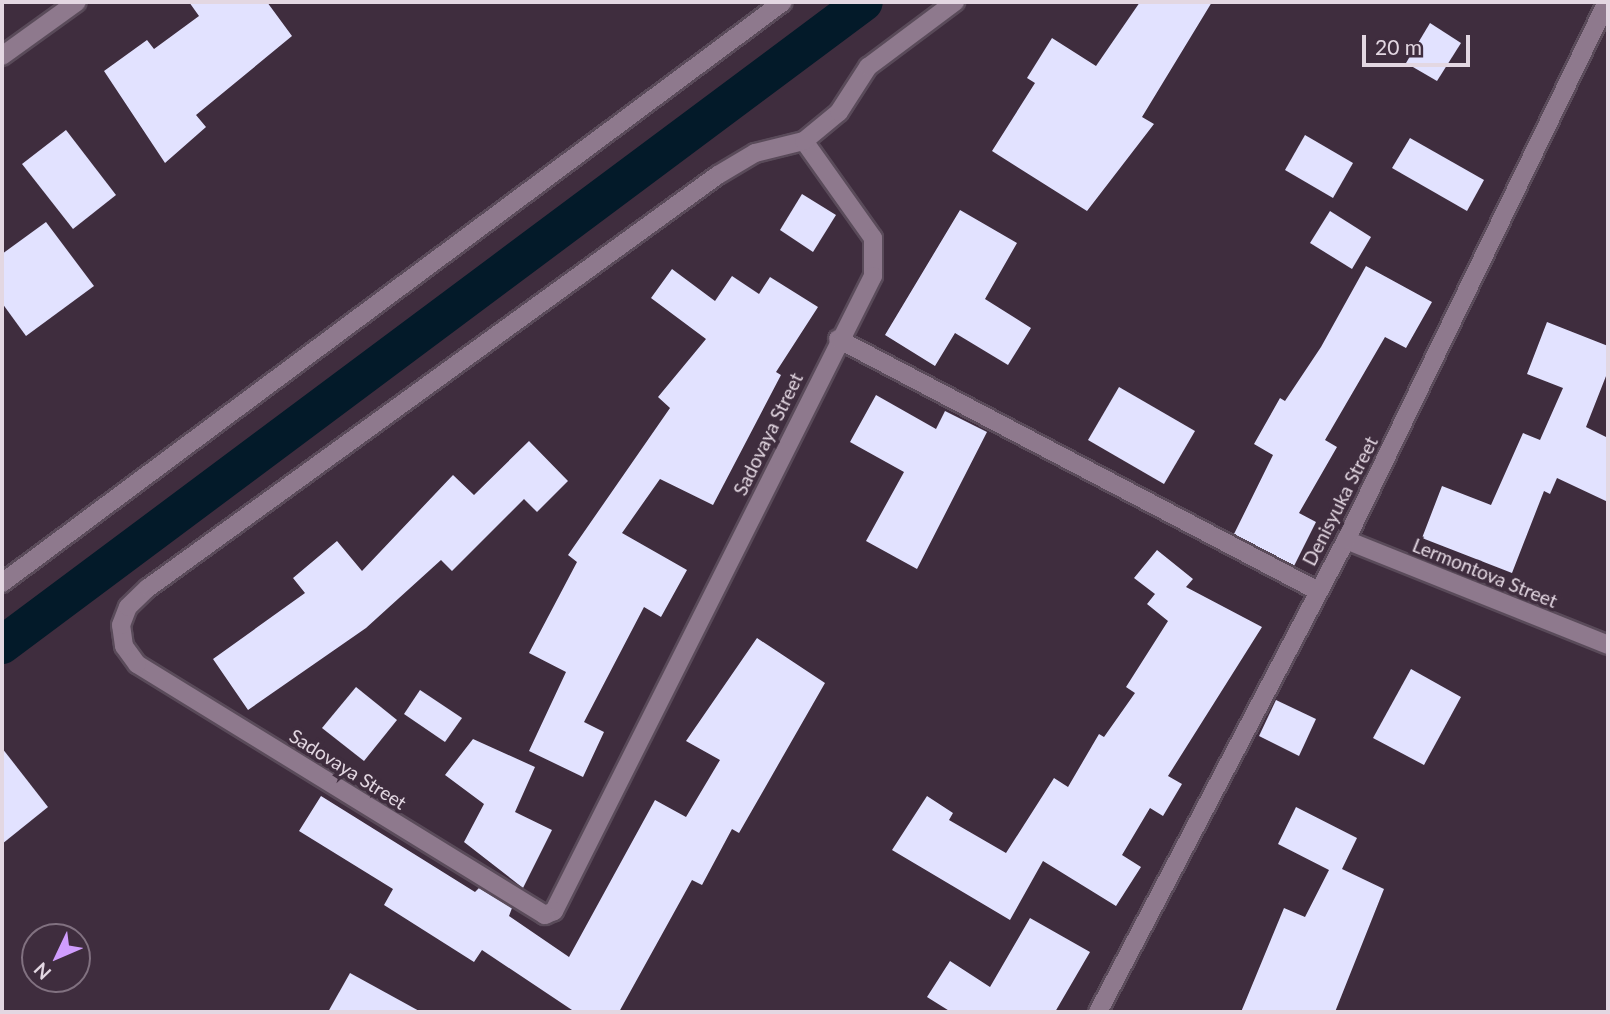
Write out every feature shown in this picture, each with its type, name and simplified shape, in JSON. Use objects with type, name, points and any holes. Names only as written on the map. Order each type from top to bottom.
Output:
[{"type":"street","points":[[2,56],[77,2]]},
{"type":"street","points":[[2,583],[783,2]]},
{"type":"street","name":"Sadovaya Street","points":[[804,141],[873,239],[873,276],[838,339],[561,904],[545,915],[137,664],[124,646],[128,607],[148,588],[718,175],[755,153],[804,141],[839,112],[868,68],[955,2]]},
{"type":"street","name":"Denisyuka Street","points":[[1098,1012],[1346,540],[1607,2]]},
{"type":"street","points":[[838,339],[1318,591]]},
{"type":"street","name":"Lermontova Street","points":[[1346,540],[1608,645]]},
{"type":"building","points":[[189,2],[267,2],[292,36],[196,115],[206,127],[165,163],[104,71],[147,40],[154,49],[199,16]]},
{"type":"building","points":[[1140,2],[1212,2],[1142,117],[1154,124],[1087,211],[992,151],[1035,83],[1027,78],[1052,38],[1096,66]]},
{"type":"building","points":[[1430,23],[1461,43],[1437,81],[1406,63]]},
{"type":"building","points":[[66,130],[116,195],[73,229],[22,164]]},
{"type":"building","points":[[1305,135],[1353,163],[1333,198],[1285,170]]},
{"type":"building","points":[[1410,138],[1484,180],[1467,211],[1392,168]]},
{"type":"building","points":[[802,194],[836,215],[813,252],[780,230]]},
{"type":"building","points":[[960,210],[1017,243],[985,299],[1031,328],[1008,365],[955,333],[935,366],[885,335]]},
{"type":"building","points":[[1330,211],[1371,237],[1352,269],[1310,243]]},
{"type":"building","points":[[46,222],[94,286],[26,336],[2,303],[2,254]]},
{"type":"building","points":[[1366,266],[1432,302],[1406,348],[1385,337],[1325,440],[1337,447],[1299,513],[1316,522],[1294,566],[1234,534],[1273,455],[1254,444],[1280,398],[1285,401],[1321,347]]},
{"type":"building","points":[[672,269],[715,301],[732,276],[759,294],[770,277],[818,307],[776,372],[781,375],[713,505],[660,479],[622,533],[687,570],[661,617],[644,607],[584,722],[604,732],[583,777],[529,751],[566,672],[529,653],[577,562],[568,555],[670,408],[658,397],[706,339],[651,298]]},
{"type":"building","points":[[1547,322],[1608,346],[1608,371],[1586,427],[1608,438],[1608,502],[1557,478],[1550,494],[1544,491],[1512,573],[1422,538],[1442,486],[1491,505],[1523,433],[1540,440],[1563,388],[1527,374]]},
{"type":"building","points":[[1119,387],[1195,431],[1164,484],[1088,440]]},
{"type":"building","points":[[876,395],[936,429],[945,411],[987,432],[917,569],[866,541],[904,472],[850,442]]},
{"type":"building","points":[[529,441],[568,481],[537,512],[524,499],[452,571],[441,560],[366,628],[248,710],[213,659],[305,593],[293,578],[337,541],[362,571],[453,475],[474,495]]},
{"type":"building","points":[[1157,550],[1193,579],[1186,587],[1262,627],[1168,776],[1182,784],[1163,816],[1150,808],[1122,855],[1141,867],[1116,906],[1043,861],[1010,920],[892,850],[927,796],[953,813],[949,820],[1006,853],[1054,778],[1068,787],[1099,734],[1104,737],[1135,693],[1126,687],[1168,621],[1147,604],[1155,594],[1134,578]]},
{"type":"building","points":[[757,638],[825,683],[739,833],[732,829],[702,885],[692,880],[619,1012],[575,1012],[482,950],[474,962],[384,905],[393,889],[299,831],[321,796],[475,892],[479,888],[512,908],[509,916],[569,957],[655,800],[686,817],[720,760],[686,741]]},
{"type":"building","points":[[1411,669],[1461,697],[1424,765],[1373,738]]},
{"type":"building","points":[[356,687],[397,720],[364,761],[322,728]]},
{"type":"building","points":[[420,690],[462,718],[445,742],[404,714]]},
{"type":"building","points":[[1276,700],[1316,719],[1299,756],[1259,736]]},
{"type":"building","points":[[473,739],[535,767],[515,812],[552,830],[523,888],[464,842],[484,804],[445,775]]},
{"type":"building","points":[[2,748],[48,807],[2,844]]},
{"type":"building","points":[[1296,807],[1357,838],[1342,869],[1384,889],[1335,1012],[1241,1012],[1284,908],[1305,917],[1329,870],[1278,844]]},
{"type":"building","points":[[1030,918],[1090,952],[1055,1012],[951,1012],[927,997],[950,961],[990,987]]},
{"type":"building","points":[[350,973],[421,1012],[328,1012]]},
{"type":"waterway","points":[[2,645],[864,2]]}]
